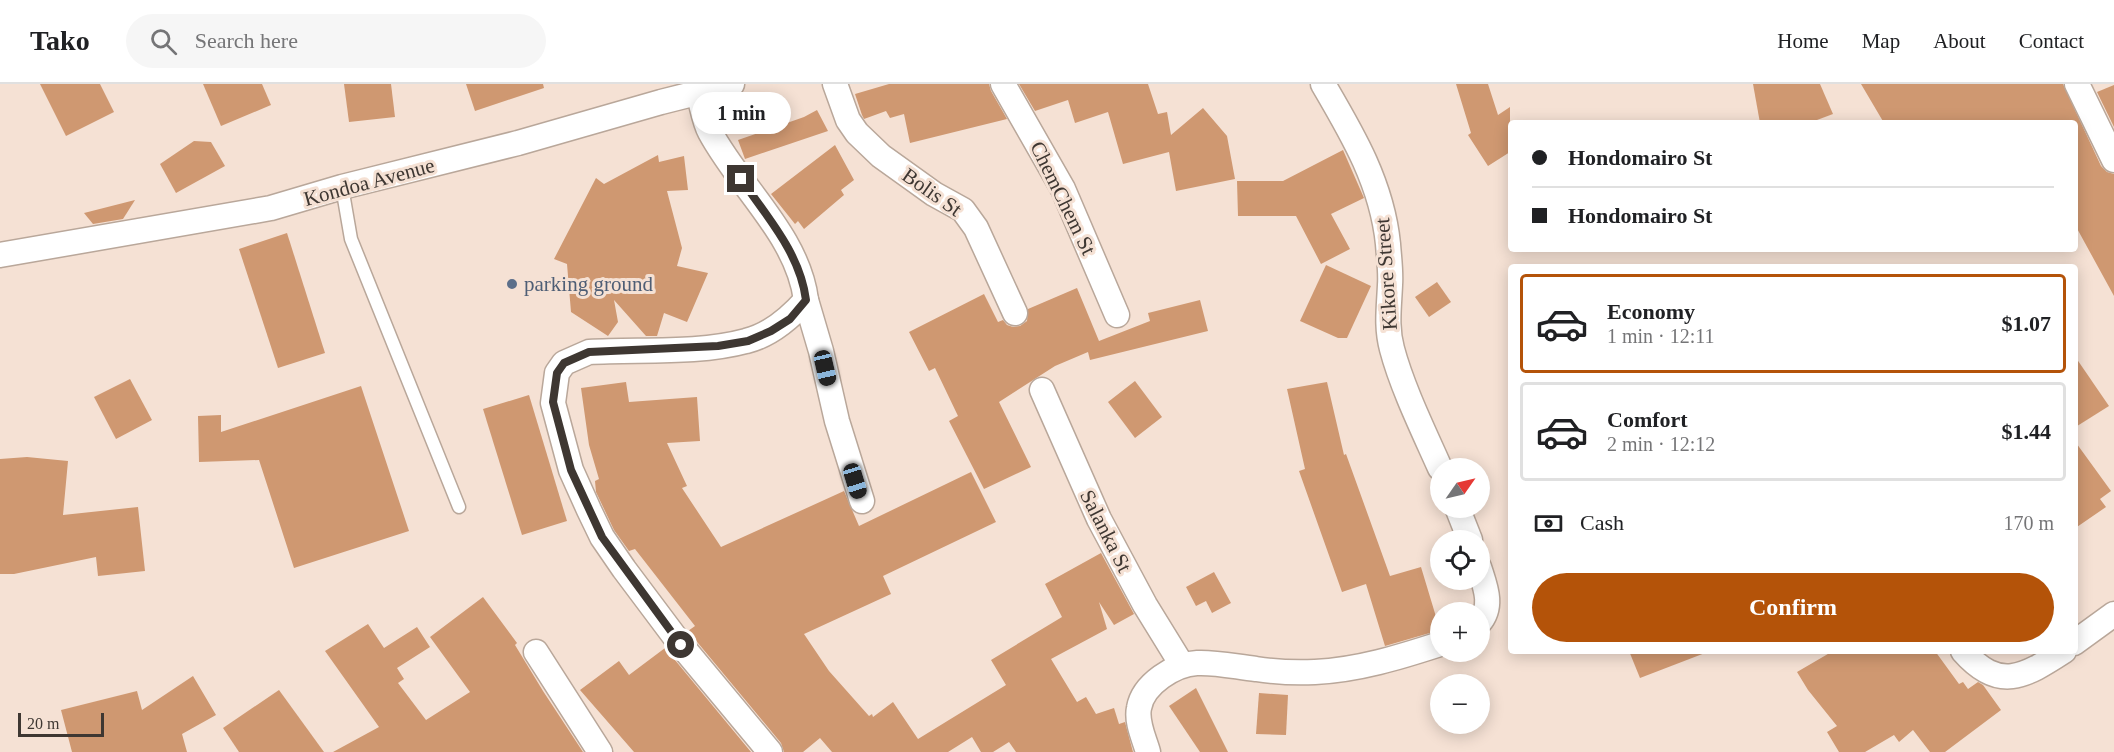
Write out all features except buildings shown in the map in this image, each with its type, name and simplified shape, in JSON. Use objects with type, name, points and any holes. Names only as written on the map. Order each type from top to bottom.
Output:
[{"type":"street","name":"Kondoa Avenue","points":[[0,255],[271,208],[342,187],[518,143],[657,93],[698,92],[732,84]]},
{"type":"street","name":"Bolis St","points":[[835,84],[848,120],[857,134],[897,168],[934,194],[963,210],[976,228],[1015,313]]},
{"type":"street","name":"ChemChem St","points":[[1003,84],[1063,189],[1117,315]]},
{"type":"street","name":"Kikore Street","points":[[1323,84],[1368,166],[1377,188],[1388,244],[1390,284],[1388,327],[1392,348],[1436,458]]},
{"type":"street","points":[[2078,84],[2114,160]]},
{"type":"street","points":[[698,92],[709,131],[795,257],[804,283],[806,300],[837,421],[862,501]]},
{"type":"street","points":[[770,752],[681,645],[602,537],[571,470],[553,402],[557,373],[564,363],[574,358],[589,352],[718,346],[748,341],[771,331],[790,319],[806,300]]},
{"type":"street","name":"Salanka St","points":[[1042,390],[1099,519],[1145,605],[1182,665]]},
{"type":"street","points":[[2078,640],[2114,614]]},
{"type":"street","points":[[1148,752],[1139,721],[1139,706],[1151,685],[1182,665],[1198,663],[1284,672],[1318,672],[1375,663],[1430,647]]},
{"type":"street","points":[[536,652],[600,752]]},
{"type":"street","points":[[1966,654],[1975,665],[1995,675],[2010,678],[2058,654]]},
{"type":"lane","points":[[342,187],[351,239],[459,507]]},
{"type":"place","name":"parking ground","points":[[512,284]]},
{"type":"route","points":[[681,645],[602,537],[571,470],[553,402],[557,373],[564,363],[589,352],[718,346],[748,341],[771,331],[790,319],[806,300],[804,283],[795,257],[741,179]]}]
